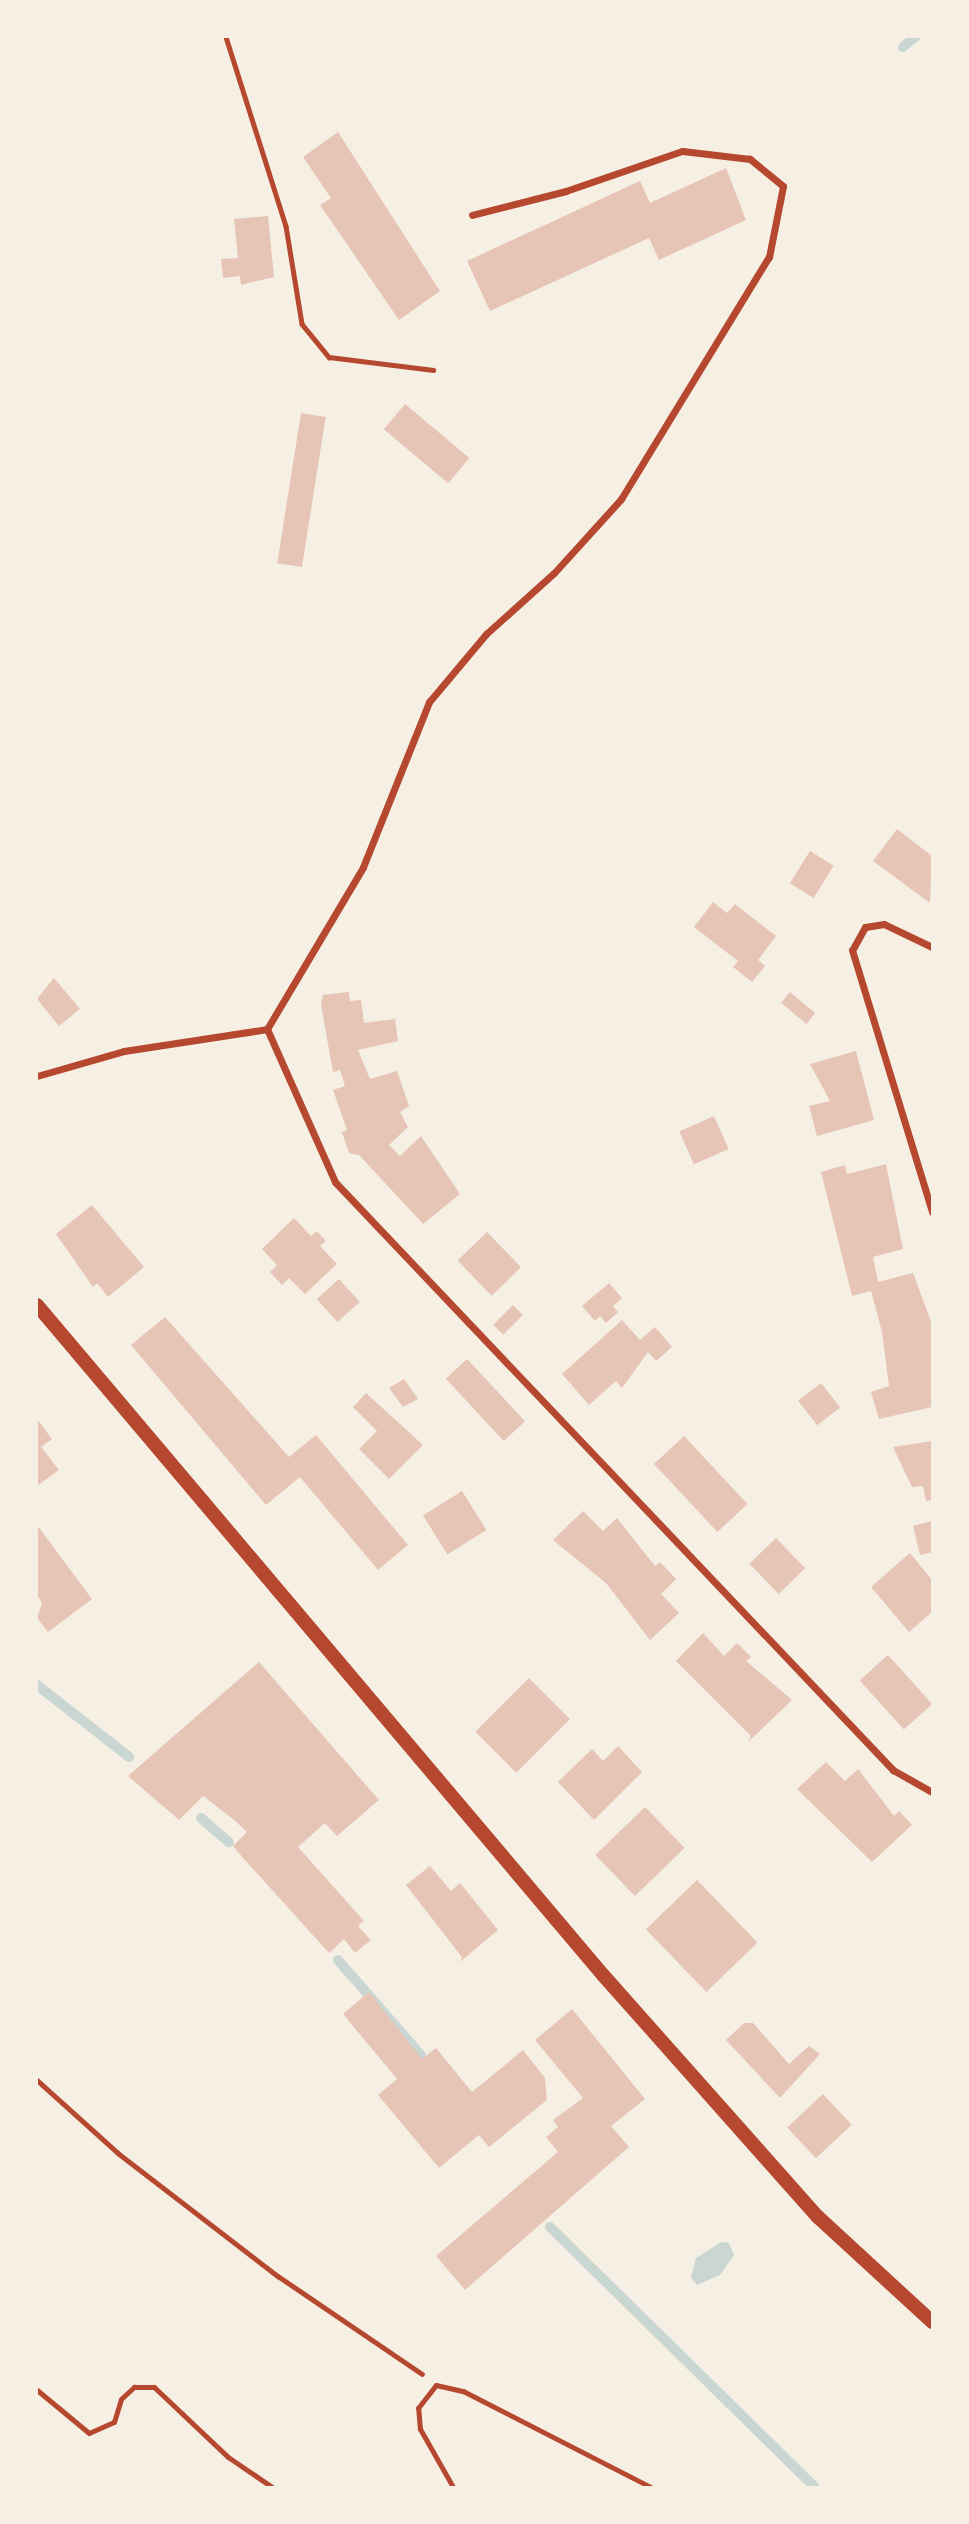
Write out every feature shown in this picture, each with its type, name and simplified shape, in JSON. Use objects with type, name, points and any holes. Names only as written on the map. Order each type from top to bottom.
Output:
[{"type":"main road","points":[[37,1305],[621,1995],[818,2217],[932,2322]]},
{"type":"street","points":[[267,1029],[363,867],[429,702],[486,634],[554,573],[621,499],[769,257],[783,186],[750,159],[682,151],[566,191],[472,215]]},
{"type":"street","points":[[932,947],[884,924],[865,927],[852,950],[932,1212]]},
{"type":"street","points":[[37,1076],[124,1051],[267,1029]]},
{"type":"street","points":[[267,1029],[335,1182],[893,1770],[932,1792]]},
{"type":"lane","points":[[453,2487],[420,2429],[418,2408],[436,2385],[463,2390],[651,2487]]},
{"type":"lane","points":[[37,2390],[89,2433],[114,2422],[121,2399],[134,2387],[153,2387],[228,2457],[272,2487]]},
{"type":"path","points":[[226,37],[286,226],[302,324],[330,357],[433,370]]},
{"type":"path","points":[[37,2080],[118,2153],[278,2276],[436,2385]]},
{"type":"shaded area","points":[[721,2242],[729,2243],[734,2255],[720,2275],[697,2285],[691,2278],[696,2258]]},
{"type":"building","points":[[338,132],[440,291],[399,320],[320,205],[331,198],[303,157]]},
{"type":"building","points":[[726,168],[746,220],[659,260],[649,238],[490,311],[467,261],[640,181],[650,203]]},
{"type":"building","points":[[268,216],[274,277],[241,285],[240,276],[223,278],[221,259],[238,258],[234,219]]},
{"type":"building","points":[[405,404],[469,458],[448,483],[384,429]]},
{"type":"building","points":[[301,413],[326,417],[302,567],[277,563]]},
{"type":"building","points":[[897,829],[932,856],[930,903],[873,861]]},
{"type":"building","points":[[810,851],[834,866],[814,898],[790,883]]},
{"type":"building","points":[[713,902],[727,913],[735,904],[776,936],[758,960],[765,966],[752,982],[733,967],[738,961],[694,927]]},
{"type":"building","points":[[54,978],[80,1009],[59,1026],[37,999]]},
{"type":"building","points":[[349,992],[350,1001],[361,1000],[364,1023],[395,1019],[398,1041],[358,1050],[370,1079],[397,1071],[409,1106],[400,1112],[408,1127],[389,1145],[400,1156],[421,1136],[460,1194],[423,1224],[359,1155],[349,1153],[342,1132],[347,1130],[333,1090],[345,1086],[340,1070],[333,1072],[321,1005],[323,995]]},
{"type":"building","points":[[790,992],[815,1013],[806,1024],[781,1003]]},
{"type":"building","points":[[856,1051],[874,1120],[817,1136],[809,1106],[830,1101],[810,1064]]},
{"type":"building","points":[[714,1116],[729,1149],[694,1164],[679,1131]]},
{"type":"building","points":[[886,1164],[903,1249],[873,1257],[878,1282],[913,1273],[932,1324],[932,1407],[879,1419],[871,1392],[889,1386],[882,1332],[871,1291],[852,1296],[821,1172],[845,1165],[847,1174]]},
{"type":"building","points":[[92,1205],[144,1267],[108,1297],[97,1283],[93,1287],[56,1234]]},
{"type":"building","points":[[294,1218],[311,1236],[317,1231],[326,1241],[320,1246],[337,1264],[305,1294],[289,1278],[282,1285],[270,1272],[277,1265],[262,1249]]},
{"type":"building","points":[[487,1232],[521,1267],[492,1296],[458,1260]]},
{"type":"building","points":[[339,1279],[360,1302],[337,1322],[317,1299]]},
{"type":"building","points":[[609,1283],[622,1298],[613,1306],[618,1312],[606,1323],[600,1316],[595,1321],[582,1306]]},
{"type":"building","points":[[513,1305],[523,1315],[503,1335],[493,1325]]},
{"type":"building","points":[[165,1317],[289,1457],[316,1435],[408,1545],[378,1570],[300,1477],[266,1505],[131,1345]]},
{"type":"building","points":[[622,1320],[640,1340],[655,1327],[672,1347],[656,1361],[648,1352],[622,1388],[616,1381],[589,1405],[562,1374]]},
{"type":"building","points":[[467,1359],[525,1421],[504,1441],[446,1379]]},
{"type":"building","points":[[404,1379],[418,1399],[403,1407],[389,1388]]},
{"type":"building","points":[[821,1383],[840,1407],[817,1425],[798,1401]]},
{"type":"building","points":[[366,1393],[423,1445],[389,1479],[359,1449],[377,1431],[353,1407]]},
{"type":"building","points":[[37,1419],[52,1439],[41,1447],[59,1470],[37,1486]]},
{"type":"building","points":[[684,1436],[747,1504],[717,1532],[654,1464]]},
{"type":"building","points":[[932,1441],[932,1500],[926,1501],[923,1486],[912,1487],[893,1447]]},
{"type":"building","points":[[462,1491],[486,1530],[447,1554],[423,1515]]},
{"type":"building","points":[[583,1511],[603,1531],[617,1518],[655,1566],[660,1562],[676,1579],[661,1594],[679,1613],[650,1640],[606,1583],[553,1540]]},
{"type":"building","points":[[932,1521],[932,1552],[920,1555],[913,1526]]},
{"type":"building","points":[[37,1525],[92,1599],[48,1632],[37,1618],[42,1603],[37,1595]]},
{"type":"building","points":[[776,1538],[805,1568],[779,1594],[749,1564]]},
{"type":"building","points":[[910,1553],[932,1580],[932,1612],[909,1632],[871,1587]]},
{"type":"building","points":[[703,1633],[724,1656],[737,1643],[751,1657],[746,1661],[792,1700],[748,1742],[751,1736],[676,1661]]},
{"type":"building","points":[[888,1655],[932,1704],[904,1729],[860,1680]]},
{"type":"building","points":[[259,1662],[379,1800],[337,1836],[325,1823],[298,1847],[364,1921],[358,1926],[371,1940],[355,1953],[344,1939],[329,1953],[233,1846],[247,1832],[233,1819],[203,1796],[179,1820],[128,1776]]},
{"type":"building","points":[[529,1678],[570,1719],[516,1773],[475,1732]]},
{"type":"building","points":[[618,1746],[642,1772],[594,1820],[558,1782],[592,1749],[603,1761]]},
{"type":"building","points":[[826,1762],[845,1781],[858,1769],[894,1816],[899,1811],[912,1825],[872,1862],[797,1789]]},
{"type":"building","points":[[645,1807],[685,1848],[635,1896],[595,1855]]},
{"type":"building","points":[[430,1866],[451,1891],[460,1883],[498,1930],[460,1962],[462,1957],[406,1885]]},
{"type":"building","points":[[697,1880],[757,1943],[706,1992],[646,1929]]},
{"type":"building","points":[[369,1992],[422,2059],[436,2048],[472,2092],[523,2050],[545,2078],[547,2100],[489,2147],[479,2135],[439,2168],[378,2095],[397,2079],[343,2014]]},
{"type":"building","points":[[572,2009],[645,2099],[611,2126],[629,2147],[465,2290],[436,2256],[558,2152],[546,2137],[558,2127],[553,2120],[583,2098],[535,2040]]},
{"type":"building","points":[[744,2023],[753,2023],[789,2064],[809,2046],[820,2054],[780,2098],[726,2040]]},
{"type":"building","points":[[823,2094],[852,2125],[816,2158],[787,2127]]},
{"type":"waterway","points":[[903,47],[915,37]]},
{"type":"waterway","points":[[37,1685],[129,1757]]},
{"type":"waterway","points":[[201,1818],[229,1842]]},
{"type":"waterway","points":[[338,1960],[421,2055]]},
{"type":"waterway","points":[[550,2227],[815,2487]]}]
